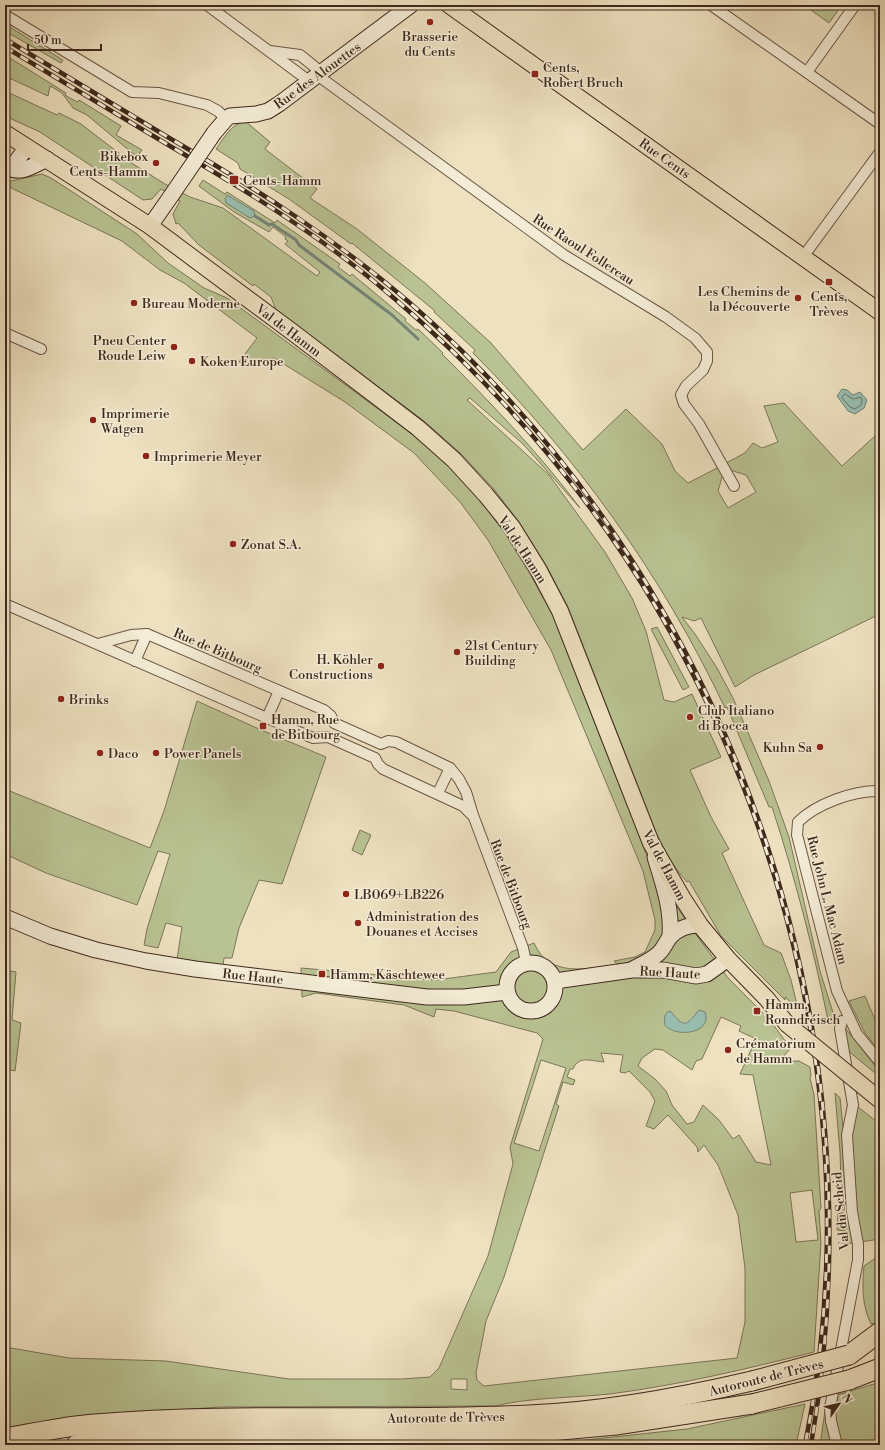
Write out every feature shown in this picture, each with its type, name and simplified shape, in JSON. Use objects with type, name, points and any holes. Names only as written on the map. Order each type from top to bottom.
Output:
[{"type":"highway","points":[[849,1355],[880,1332]]},
{"type":"highway","name":"Autoroute de Trèves","points":[[5,1438],[93,1424],[221,1417],[438,1418],[530,1415],[614,1407],[687,1396],[752,1381],[880,1346]]},
{"type":"highway","name":"Autoroute de Trèves","points":[[76,1445],[95,1442],[220,1435],[436,1435],[528,1433],[616,1425],[752,1404],[849,1380],[880,1368]]},
{"type":"highway","points":[[849,1380],[880,1377]]},
{"type":"main road","name":"Rue des Alouettes","points":[[226,119],[236,114],[256,114],[268,111],[411,5]]},
{"type":"main road","name":"Rue Cents","points":[[449,5],[880,312]]},
{"type":"main road","points":[[150,226],[214,133],[226,119]]},
{"type":"main road","name":"Val de Hamm","points":[[5,134],[47,159],[150,226],[418,428],[454,460],[486,494],[512,527],[538,569],[560,611],[651,843],[683,899],[700,925],[728,959],[767,999],[787,1024],[880,1100]]},
{"type":"main road","points":[[5,167],[15,163],[27,147]]},
{"type":"main road","points":[[5,167],[14,172],[21,171],[47,159]]},
{"type":"main road","points":[[651,843],[669,903],[671,921],[670,936]]},
{"type":"main road","name":"Rue Haute","points":[[5,917],[50,936],[96,950],[146,961],[195,969],[427,997],[464,998],[506,992]]},
{"type":"main road","name":"Rue Haute","points":[[632,970],[659,952],[670,936],[689,925],[700,925]]},
{"type":"main road","name":"Rue Haute","points":[[555,981],[632,970],[663,970],[696,976],[707,974],[728,959]]},
{"type":"main road","points":[[526,962],[535,962],[544,966],[551,972],[555,981],[553,997],[545,1006],[535,1011],[526,1011],[517,1007],[510,1001],[506,992],[506,982],[510,973],[517,966],[526,962]]},
{"type":"street","name":"Rue Raoul Follereau","points":[[207,5],[270,51],[316,76],[564,255],[666,317],[702,344],[707,352],[707,361],[703,370],[686,386],[681,395],[684,404],[699,424],[734,486]]},
{"type":"street","points":[[711,5],[880,124]]},
{"type":"street","points":[[807,72],[855,5]]},
{"type":"street","points":[[5,15],[132,92],[159,93],[207,106],[218,111],[226,119]]},
{"type":"street","name":"Rue Raoul Follereau","points":[[270,51],[300,55],[316,76]]},
{"type":"street","points":[[802,257],[880,152]]},
{"type":"street","points":[[5,333],[42,349]]},
{"type":"street","points":[[5,604],[313,738],[328,737],[351,747],[375,758],[383,769],[438,793],[463,806],[472,815]]},
{"type":"street","points":[[135,661],[146,634]]},
{"type":"street","name":"Rue de Bitbourg","points":[[98,644],[131,635],[146,634],[324,710],[334,723],[381,744],[388,741],[396,742],[450,768],[459,779],[466,792],[472,815],[523,948],[526,962]]},
{"type":"street","points":[[267,718],[279,691]]},
{"type":"street","points":[[328,737],[334,723]]},
{"type":"street","points":[[351,747],[357,733]]},
{"type":"street","points":[[375,758],[381,744]]},
{"type":"street","points":[[438,793],[450,768]]},
{"type":"street","name":"Rue John L. Mac Adam","points":[[880,791],[855,793],[808,812],[798,822],[797,835],[837,991],[857,1034],[880,1062]]},
{"type":"street","name":"Val du Scheid","points":[[837,1445],[831,1421],[830,1408],[858,1260],[858,1244],[852,1212],[847,1135],[853,1105],[840,1029],[842,1022]]},
{"type":"green space","points":[[804,5],[842,5],[829,23]]},
{"type":"green space","points":[[5,24],[63,60],[61,63],[5,31]]},
{"type":"green space","points":[[5,55],[66,93],[65,95],[77,102],[79,100],[121,126],[116,135],[142,150],[137,157],[87,115],[73,108],[62,93],[50,86],[48,96],[5,76]]},
{"type":"green space","points":[[5,91],[57,115],[59,113],[81,124],[133,164],[165,184],[190,197],[223,208],[317,276],[320,272],[285,244],[288,241],[285,239],[286,237],[273,227],[269,232],[234,212],[199,186],[203,180],[225,194],[227,192],[275,223],[277,220],[340,264],[338,267],[350,276],[352,274],[406,319],[405,321],[416,330],[418,329],[443,353],[442,354],[531,448],[580,508],[523,444],[470,398],[467,400],[549,475],[605,552],[632,598],[646,631],[664,700],[674,702],[692,694],[721,757],[690,770],[711,817],[729,849],[722,853],[764,945],[781,953],[791,980],[798,1009],[785,997],[785,1000],[721,936],[689,881],[687,882],[682,876],[670,858],[656,832],[568,607],[546,565],[519,522],[493,488],[460,453],[424,421],[276,310],[271,297],[254,284],[253,286],[199,245],[178,223],[176,224],[173,214],[180,201],[161,189],[152,199],[143,200],[40,132],[5,116]]},
{"type":"green space","points":[[245,121],[270,142],[265,149],[317,189],[310,198],[357,229],[425,283],[491,343],[583,450],[626,409],[662,444],[675,471],[688,483],[719,467],[723,474],[718,491],[728,508],[756,492],[746,475],[730,470],[726,463],[745,453],[753,443],[762,448],[778,442],[764,406],[784,403],[842,466],[875,436],[880,427],[880,614],[754,675],[735,687],[701,618],[694,621],[682,617],[717,668],[733,698],[769,781],[789,837],[820,971],[835,1019],[828,1020],[803,913],[772,807],[769,807],[727,707],[725,708],[674,611],[645,565],[582,476],[511,393],[473,353],[475,350],[434,312],[435,311],[352,243],[351,244],[289,199],[240,169],[238,163],[216,149],[235,125]]},
{"type":"green space","points":[[42,174],[51,178],[137,234],[168,263],[204,288],[227,298],[422,441],[449,465],[480,500],[504,532],[530,574],[552,614],[652,869],[689,925],[728,978],[769,1019],[789,1046],[789,1050],[779,1062],[799,1061],[810,1067],[810,1078],[814,1095],[821,1208],[819,1211],[821,1243],[814,1352],[662,1386],[610,1394],[538,1399],[495,1406],[221,1407],[93,1415],[5,1428],[5,1347],[69,1358],[166,1361],[289,1379],[402,1379],[430,1377],[439,1368],[488,1256],[513,1164],[510,1147],[543,1039],[537,1033],[454,1011],[436,1009],[434,1017],[404,1005],[316,993],[302,997],[301,968],[436,980],[496,972],[511,952],[534,943],[541,954],[550,962],[559,967],[570,969],[594,968],[618,965],[614,961],[635,957],[645,952],[655,930],[655,920],[643,871],[551,650],[488,540],[460,502],[414,453],[345,402],[274,358],[250,364],[239,362],[257,338],[184,283],[160,270],[122,241],[5,185],[5,178],[11,181]],"holes":[[[721,1017],[741,1026],[739,1031],[756,1039],[740,1074],[753,1075],[771,1165],[756,1162],[739,1135],[733,1139],[719,1120],[703,1105],[694,1122],[687,1124],[672,1105],[666,1091],[655,1079],[638,1066],[642,1058],[655,1049],[663,1050],[692,1070],[696,1061],[702,1059]],[[601,1053],[623,1055],[620,1072],[625,1073],[629,1071],[650,1092],[655,1101],[646,1126],[654,1129],[668,1115],[697,1147],[698,1152],[704,1145],[718,1165],[738,1215],[745,1268],[745,1322],[737,1358],[484,1386],[477,1380],[476,1373],[486,1321],[504,1277],[559,1106],[556,1104],[563,1082],[573,1085],[575,1080],[567,1077],[570,1069],[573,1069],[582,1060],[604,1062]],[[541,1060],[566,1068],[539,1151],[514,1143]],[[812,1190],[818,1240],[796,1242],[790,1193]],[[451,1379],[467,1379],[467,1390],[451,1389]]]},
{"type":"green space","points":[[657,627],[689,687],[683,690],[651,629]]},
{"type":"green space","points":[[197,701],[326,757],[282,884],[259,880],[239,928],[232,958],[224,958],[223,966],[177,959],[182,927],[166,923],[158,948],[144,945],[147,929],[170,854],[158,851],[137,905],[46,873],[5,854],[5,789],[150,848],[164,811]]},
{"type":"green space","points":[[360,830],[371,835],[362,855],[352,850]]},
{"type":"green space","points":[[5,970],[16,972],[12,1020],[21,1023],[15,1071],[5,1069]]},
{"type":"green space","points":[[865,996],[876,1022],[880,1026],[880,1052],[865,1033],[849,1001]]},
{"type":"green space","points":[[846,1029],[880,1072],[880,1077],[847,1050],[844,1033]]},
{"type":"green space","points":[[835,1093],[840,1098],[846,1156],[854,1104],[880,1124],[880,1239],[847,1244],[847,1231],[837,1230],[838,1214],[842,1213],[840,1152]]},
{"type":"green space","points":[[880,1255],[880,1323],[871,1324],[863,1296],[864,1266]]},
{"type":"green space","points":[[874,1384],[880,1384],[880,1445],[820,1445],[827,1398]]},
{"type":"green space","points":[[805,1404],[796,1445],[539,1445],[687,1429]]},
{"type":"water","points":[[227,195],[254,211],[255,216],[250,218],[226,203],[225,199]]},
{"type":"water","points":[[842,389],[847,390],[853,395],[860,392],[867,400],[864,408],[855,414],[848,411],[837,396]]},
{"type":"water","points":[[699,1010],[705,1012],[706,1019],[704,1025],[692,1032],[677,1032],[665,1025],[665,1016],[670,1011],[682,1023],[685,1023],[691,1020]]},
{"type":"waterway","points":[[255,216],[269,225],[272,224],[296,240],[299,245],[392,315],[418,339]]},
{"type":"railway","points":[[5,39],[295,216],[354,258],[410,303],[523,415],[619,540],[698,676],[759,821],[802,972],[825,1128],[828,1287],[811,1445]]},
{"type":"railway","points":[[5,47],[282,215],[336,252],[422,322],[516,417],[574,486],[626,559],[685,659],[734,764],[773,873],[802,985],[820,1099],[827,1215],[822,1330],[805,1445]]},
{"type":"place","name":"Brasserie du Cents","points":[[430,22]]},
{"type":"place","name":"Cents, Robert Bruch","points":[[535,74]]},
{"type":"place","name":"Bikebox Cents-Hamm","points":[[156,163]]},
{"type":"place","name":"Cents-Hamm","points":[[234,180]]},
{"type":"place","name":"Cents, Trèves","points":[[829,282]]},
{"type":"place","name":"Les Chemins de la Découverte","points":[[798,298]]},
{"type":"place","name":"Bureau Moderne","points":[[134,303]]},
{"type":"place","name":"Pneu Center Roude Leiw","points":[[174,347]]},
{"type":"place","name":"Koken Europe","points":[[192,361]]},
{"type":"place","name":"Imprimerie Watgen","points":[[93,420]]},
{"type":"place","name":"Imprimerie Meyer","points":[[146,456]]},
{"type":"place","name":"Zonat S.A.","points":[[233,544]]},
{"type":"place","name":"21st Century Building","points":[[457,652]]},
{"type":"place","name":"H. Köhler Constructions","points":[[381,666]]},
{"type":"place","name":"Brinks","points":[[61,699]]},
{"type":"place","name":"Club Italiano di Bocca","points":[[690,717]]},
{"type":"place","name":"Hamm, Rue de Bitbourg","points":[[263,726]]},
{"type":"place","name":"Kuhn Sa","points":[[820,747]]},
{"type":"place","name":"Daco","points":[[100,753]]},
{"type":"place","name":"Power Panels","points":[[156,753]]},
{"type":"place","name":"LB069+LB226","points":[[346,894]]},
{"type":"place","name":"Administration des Douanes et Accises","points":[[358,923]]},
{"type":"place","name":"Hamm, Käschtewee","points":[[322,974]]},
{"type":"place","name":"Hamm, Ronndréisch","points":[[757,1011]]},
{"type":"place","name":"Crématorium de Hamm","points":[[728,1050]]}]
